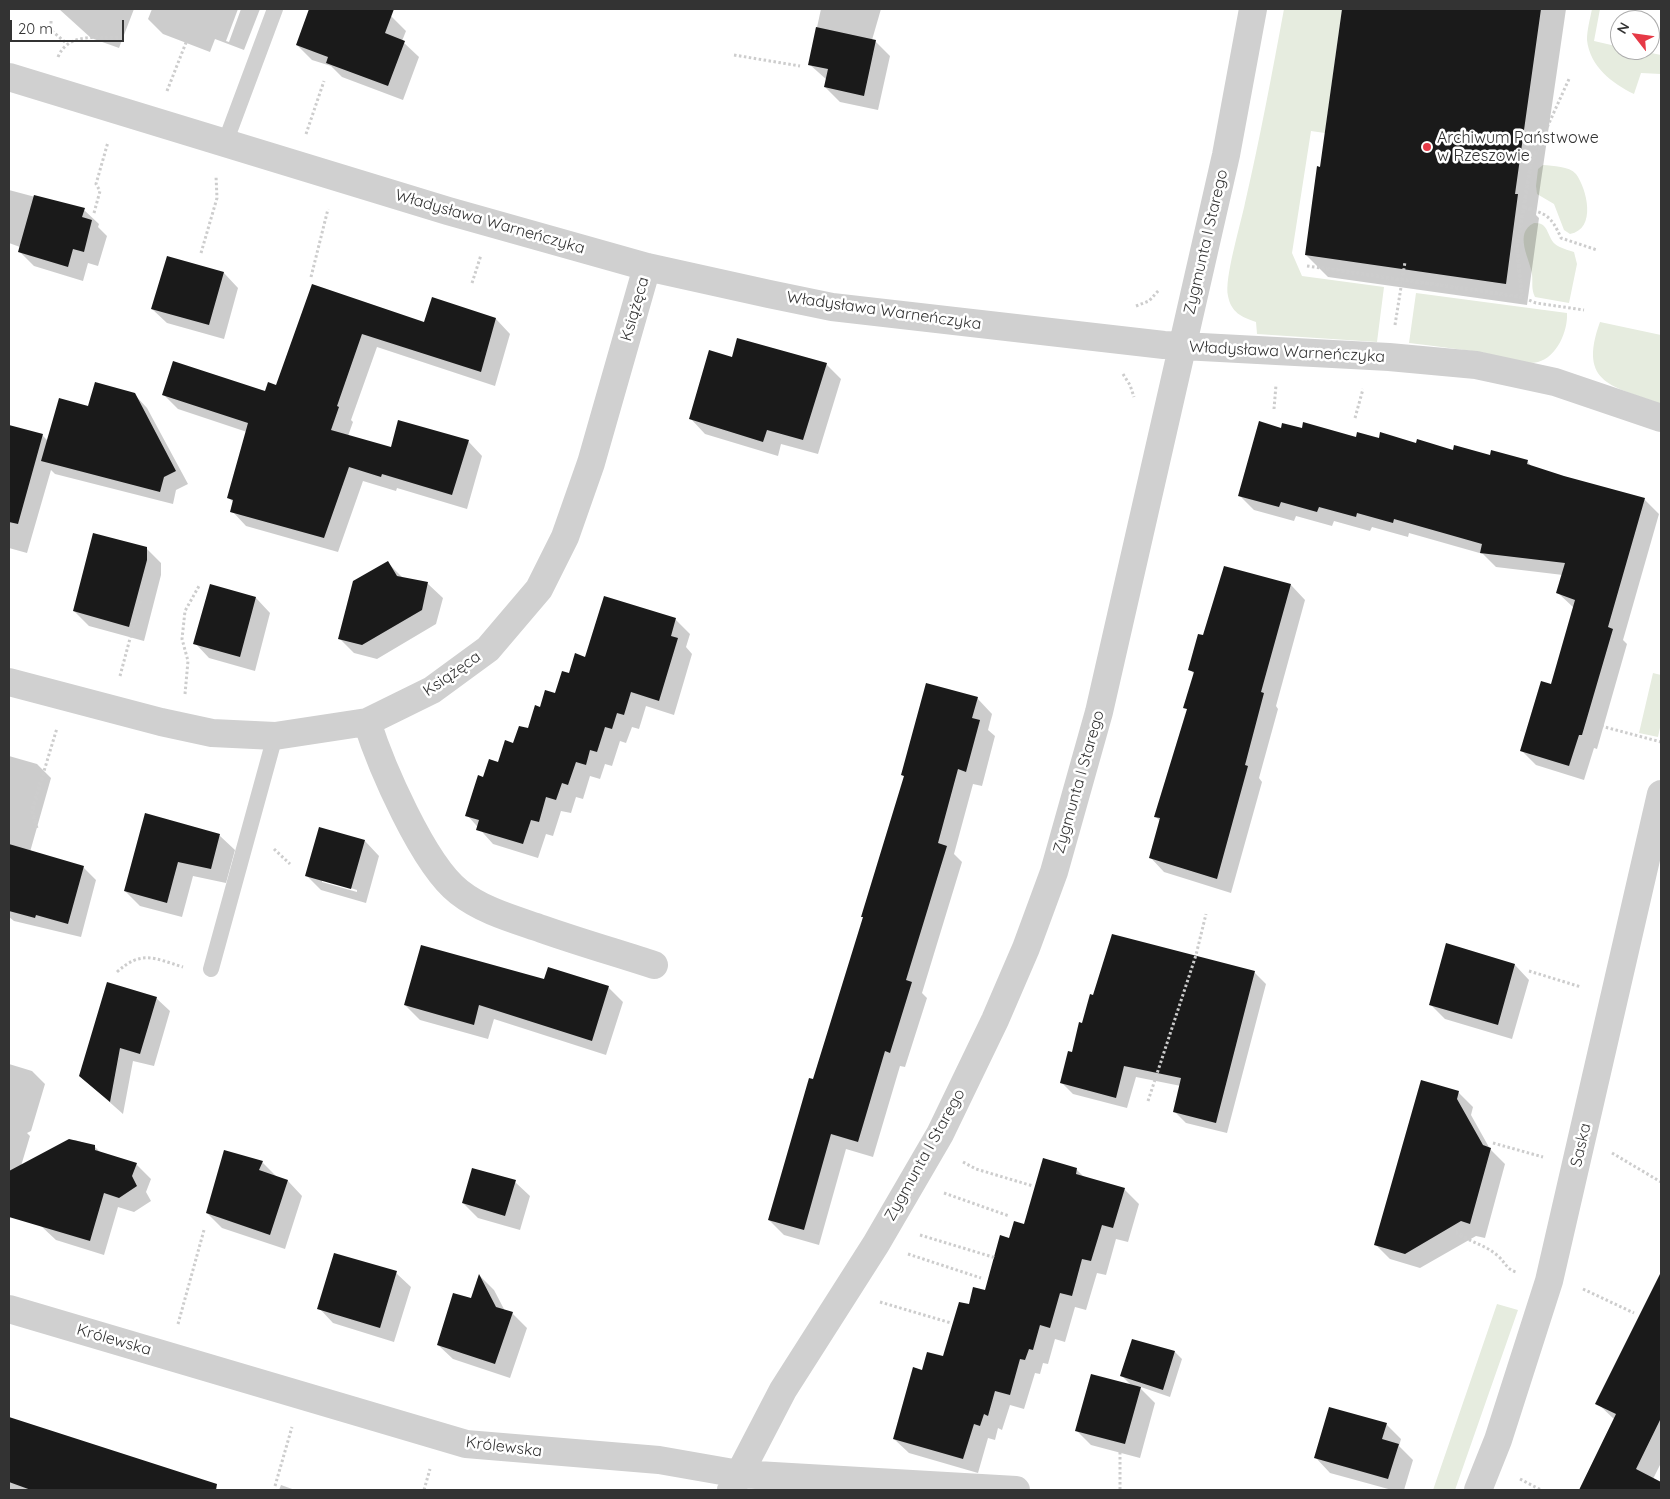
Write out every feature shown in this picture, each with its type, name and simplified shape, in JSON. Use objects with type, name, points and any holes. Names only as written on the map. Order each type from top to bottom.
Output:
[{"type":"street","name":"Zygmunta I Starego","points":[[735,1482],[787,1382],[882,1234],[932,1148],[995,1020],[1026,948],[1054,872],[1099,712],[1226,155],[1253,9]]},
{"type":"street","name":"Władysława Warneńczyka","points":[[9,77],[296,165],[646,267],[832,307],[1182,346],[1389,357],[1476,365],[1555,382],[1661,418]]},
{"type":"street","name":"Książęca","points":[[9,682],[66,698],[212,733],[275,736],[368,722],[432,690],[488,649],[539,590],[565,537],[591,462],[646,267]]},
{"type":"street","points":[[368,722],[378,756],[417,837],[437,867],[458,892],[491,912],[654,965]]},
{"type":"street","name":"Saska","points":[[1478,1490],[1498,1440],[1549,1282],[1661,794]]},
{"type":"street","name":"Królewska","points":[[9,1309],[466,1444],[659,1460],[735,1482],[1016,1490]]},
{"type":"lane","points":[[225,143],[275,9]]},
{"type":"lane","points":[[211,969],[275,736]]},
{"type":"path","points":[[51,20],[52,30],[66,43]]},
{"type":"path","points":[[66,43],[88,38],[120,38]]},
{"type":"path","points":[[155,121],[187,40]]},
{"type":"path","points":[[57,61],[66,43]]},
{"type":"path","points":[[734,55],[800,66]]},
{"type":"path","points":[[1522,297],[1518,247],[1531,163],[1570,79]]},
{"type":"path","points":[[296,165],[324,81]]},
{"type":"path","points":[[94,213],[100,191],[96,184],[110,136]]},
{"type":"path","points":[[202,253],[217,198],[215,180],[217,172]]},
{"type":"path","points":[[311,277],[330,202]]},
{"type":"path","points":[[1524,207],[1546,214],[1555,223],[1561,238],[1597,250]]},
{"type":"path","points":[[472,283],[483,248]]},
{"type":"path","points":[[1396,318],[1405,262]]},
{"type":"path","points":[[1307,266],[1522,297],[1536,303],[1584,310]]},
{"type":"path","points":[[1120,371],[1130,385],[1136,402]]},
{"type":"path","points":[[1274,409],[1276,379]]},
{"type":"path","points":[[1355,418],[1364,381]]},
{"type":"path","points":[[184,702],[188,661],[182,638],[185,611],[199,586]]},
{"type":"path","points":[[118,682],[140,601]]},
{"type":"path","points":[[37,828],[32,810],[66,698]]},
{"type":"path","points":[[1602,726],[1661,742]]},
{"type":"path","points":[[1148,1101],[1196,956],[1206,914]]},
{"type":"path","points":[[117,972],[130,960],[145,957],[186,968]]},
{"type":"path","points":[[1529,971],[1615,998]]},
{"type":"path","points":[[1493,1143],[1576,1167]]},
{"type":"path","points":[[932,1148],[976,1169],[1033,1186]]},
{"type":"path","points":[[1609,1152],[1661,1182]]},
{"type":"path","points":[[914,1180],[1009,1216]]},
{"type":"path","points":[[170,1356],[204,1230]]},
{"type":"path","points":[[1456,1232],[1466,1239],[1481,1244],[1499,1257],[1508,1269],[1549,1282]]},
{"type":"path","points":[[882,1234],[934,1240],[996,1258]]},
{"type":"path","points":[[882,1234],[981,1278]]},
{"type":"path","points":[[1576,1286],[1634,1313]]},
{"type":"path","points":[[848,1288],[894,1308],[951,1323]]},
{"type":"path","points":[[275,1486],[293,1423]]},
{"type":"path","points":[[1120,1452],[1120,1490]]},
{"type":"path","points":[[424,1490],[432,1464]]},
{"type":"path","points":[[1515,1477],[1541,1490]]},
{"type":"shaded area","points":[[1284,9],[1342,9],[1325,133],[1311,131],[1292,253],[1302,276],[1384,287],[1377,342],[1257,334],[1256,322],[1237,313],[1229,302],[1228,277],[1256,154]]},
{"type":"shaded area","points":[[1592,9],[1600,9],[1594,41],[1610,45],[1610,60],[1660,60],[1661,55],[1661,74],[1641,73],[1634,94],[1618,85],[1597,66],[1589,50],[1587,40]]},
{"type":"shaded area","points":[[1543,165],[1569,169],[1576,174],[1580,181],[1586,198],[1587,217],[1584,225],[1578,231],[1570,234],[1564,230],[1554,204],[1537,194],[1538,169]]},
{"type":"shaded area","points":[[1534,223],[1539,223],[1545,227],[1555,244],[1574,252],[1577,264],[1569,303],[1535,297],[1532,274],[1524,247],[1525,233],[1528,227]]},
{"type":"shaded area","points":[[1416,293],[1567,313],[1566,328],[1560,342],[1551,355],[1532,363],[1518,362],[1485,353],[1409,343]]},
{"type":"shaded area","points":[[1600,322],[1661,335],[1661,404],[1615,387],[1604,380],[1597,371],[1593,359],[1594,343]]},
{"type":"shaded area","points":[[1653,673],[1661,675],[1661,723],[1658,737],[1639,733]]},
{"type":"shaded area","points":[[1497,1304],[1518,1310],[1455,1490],[1433,1490]]},
{"type":"building","points":[[309,9],[394,9],[385,33],[405,41],[388,86],[326,63],[328,57],[296,45]]},
{"type":"building","name":"Archiwum Państwowe w Rzeszowie","points":[[1342,9],[1541,9],[1515,194],[1518,194],[1506,284],[1305,255],[1317,166],[1320,167]]},
{"type":"building","points":[[816,27],[876,40],[864,96],[824,87],[828,69],[808,65]]},
{"type":"building","points":[[34,195],[85,208],[82,217],[92,220],[84,252],[73,249],[68,267],[18,252]]},
{"type":"building","points":[[167,256],[224,272],[209,325],[151,309]]},
{"type":"building","points":[[312,284],[424,322],[432,297],[496,318],[481,372],[362,334],[337,406],[339,407],[331,430],[391,447],[398,420],[469,440],[452,495],[382,474],[381,477],[349,467],[324,538],[230,512],[233,500],[227,498],[248,423],[162,395],[173,361],[265,391],[268,382],[276,385]]},
{"type":"building","points":[[737,338],[827,363],[803,440],[767,430],[763,442],[689,419],[709,350],[732,357]]},
{"type":"building","points":[[95,382],[135,393],[176,471],[164,477],[160,492],[41,461],[59,398],[88,406]]},
{"type":"building","points":[[1259,421],[1281,428],[1282,423],[1302,428],[1303,422],[1356,437],[1357,432],[1379,438],[1380,432],[1416,443],[1417,439],[1453,450],[1454,445],[1490,455],[1491,450],[1528,460],[1527,464],[1564,476],[1645,498],[1608,627],[1613,629],[1582,735],[1579,735],[1569,766],[1520,751],[1541,681],[1551,684],[1575,600],[1556,593],[1565,563],[1480,553],[1482,544],[1394,519],[1393,523],[1357,513],[1356,517],[1319,507],[1317,512],[1281,502],[1279,507],[1238,496]]},
{"type":"building","points":[[9,425],[43,434],[18,524],[9,522]]},
{"type":"building","points":[[93,533],[147,547],[147,560],[129,627],[73,611]]},
{"type":"building","points":[[388,561],[397,576],[428,582],[422,610],[362,645],[338,639],[353,581]]},
{"type":"building","points":[[1224,566],[1291,584],[1261,692],[1264,693],[1245,765],[1248,766],[1217,879],[1149,858],[1160,818],[1154,817],[1187,709],[1183,708],[1194,672],[1188,670],[1198,634],[1203,635]]},
{"type":"building","points":[[210,584],[256,597],[240,657],[193,644]]},
{"type":"building","points":[[604,596],[676,618],[671,636],[678,638],[659,701],[631,692],[624,715],[617,713],[612,729],[605,727],[597,752],[590,750],[586,765],[576,762],[568,785],[562,783],[556,800],[546,797],[539,822],[531,820],[523,844],[476,830],[479,820],[465,816],[478,775],[483,777],[489,759],[498,762],[505,740],[513,743],[519,726],[528,728],[535,705],[540,707],[545,690],[555,693],[562,671],[569,673],[575,653],[585,657]]},
{"type":"building","points":[[926,683],[978,697],[972,718],[980,720],[966,772],[958,769],[938,843],[947,846],[906,980],[912,982],[890,1053],[885,1051],[858,1142],[831,1134],[804,1230],[768,1220],[809,1078],[813,1079],[863,917],[861,917],[904,776],[901,775]]},
{"type":"building","points":[[145,813],[220,834],[211,869],[178,862],[167,903],[124,891]]},
{"type":"building","points":[[319,827],[365,840],[351,889],[305,876]]},
{"type":"building","points":[[9,844],[84,866],[68,924],[36,915],[35,918],[9,911]]},
{"type":"building","points":[[1112,934],[1255,971],[1216,1123],[1173,1112],[1181,1078],[1124,1066],[1116,1098],[1060,1083],[1068,1051],[1072,1052],[1079,1022],[1082,1023],[1090,994],[1093,995]]},
{"type":"building","points":[[1446,943],[1515,964],[1498,1025],[1429,1005]]},
{"type":"building","points":[[421,945],[544,979],[548,967],[609,986],[592,1041],[479,1005],[474,1025],[404,1005]]},
{"type":"building","points":[[107,982],[157,997],[140,1054],[120,1048],[110,1102],[79,1076]]},
{"type":"building","points":[[1421,1080],[1459,1091],[1457,1099],[1483,1145],[1491,1148],[1470,1224],[1461,1221],[1405,1254],[1374,1245]]},
{"type":"building","points":[[69,1139],[95,1145],[95,1150],[137,1163],[132,1176],[137,1186],[119,1198],[104,1193],[90,1241],[9,1217],[9,1171]]},
{"type":"building","points":[[224,1150],[263,1161],[259,1170],[288,1180],[270,1235],[206,1213]]},
{"type":"building","points":[[1043,1158],[1077,1168],[1076,1174],[1125,1188],[1113,1228],[1102,1225],[1091,1261],[1082,1259],[1072,1296],[1060,1293],[1050,1328],[1040,1325],[1033,1350],[1029,1349],[1025,1360],[1020,1359],[1010,1395],[995,1391],[988,1416],[984,1414],[980,1426],[974,1424],[963,1459],[893,1439],[913,1367],[922,1370],[927,1352],[943,1356],[959,1302],[969,1304],[973,1287],[985,1290],[1000,1235],[1009,1238],[1014,1221],[1024,1224]]},
{"type":"building","points":[[472,1168],[516,1180],[505,1216],[462,1203]]},
{"type":"building","points":[[334,1253],[397,1271],[380,1328],[317,1309]]},
{"type":"building","points":[[1661,1272],[1661,1418],[1636,1469],[1661,1482],[1661,1490],[1579,1490],[1616,1414],[1595,1404]]},
{"type":"building","points":[[479,1274],[496,1307],[513,1312],[495,1364],[437,1345],[453,1293],[471,1298]]},
{"type":"building","points":[[1132,1339],[1175,1351],[1163,1390],[1120,1376]]},
{"type":"building","points":[[1091,1374],[1141,1387],[1125,1444],[1075,1431]]},
{"type":"building","points":[[1329,1407],[1387,1423],[1382,1439],[1399,1444],[1388,1479],[1314,1458]]},
{"type":"building","points":[[9,1417],[217,1484],[216,1490],[31,1490],[9,1482]]},
{"type":"place","name":"Archiwum Państwowe w Rzeszowie","points":[[1427,147]]}]
